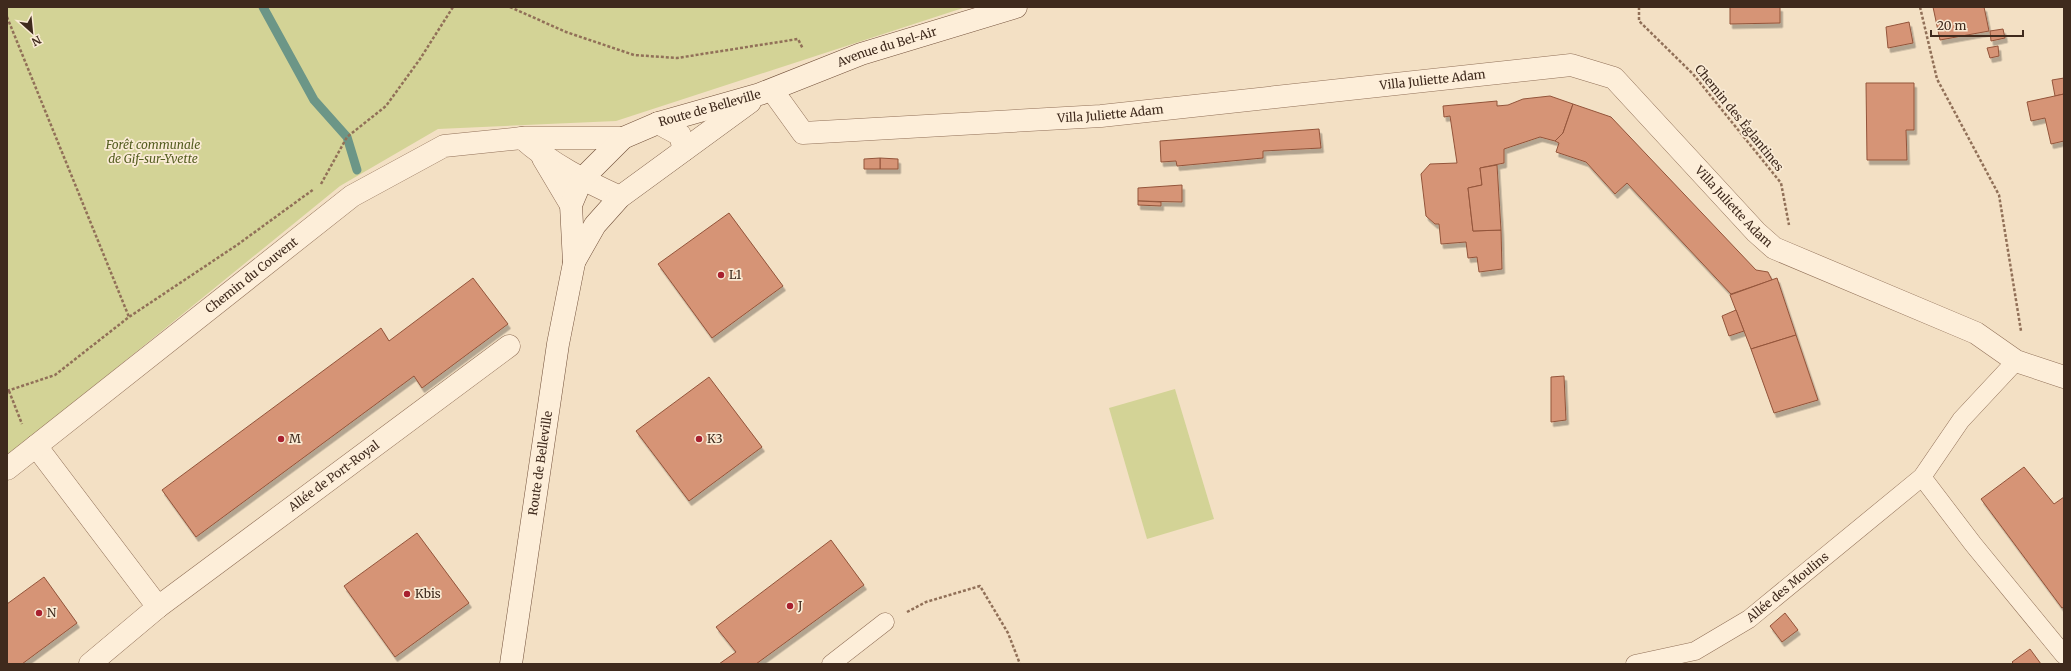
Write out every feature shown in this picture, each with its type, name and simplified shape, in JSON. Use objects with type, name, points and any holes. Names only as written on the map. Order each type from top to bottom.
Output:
[{"type":"street","name":"Avenue du Bel-Air","points":[[766,92],[861,54],[1016,7]]},
{"type":"street","name":"Villa Juliette Adam","points":[[766,92],[803,134],[1101,116],[1571,65],[1614,78],[1756,232],[1774,248],[1976,333],[2016,360],[2064,377]]},
{"type":"street","name":"Route de Belleville","points":[[510,664],[558,344],[574,264],[571,205],[582,179],[623,138],[658,123],[766,92]]},
{"type":"street","name":"Route de Belleville","points":[[574,264],[595,225],[620,197],[766,92]]},
{"type":"street","points":[[658,123],[680,135],[684,150]]},
{"type":"street","points":[[522,138],[541,155],[582,179],[620,197]]},
{"type":"street","name":"Chemin du Couvent","points":[[7,469],[352,196],[444,146],[522,138],[623,138]]},
{"type":"street","points":[[541,155],[571,205]]},
{"type":"street","name":"Allée de Port-Royal","points":[[90,664],[158,607],[509,346]]},
{"type":"street","points":[[36,446],[158,607]]},
{"type":"lane","name":"Allée des Moulins","points":[[1635,664],[1698,657],[1749,619],[1922,477],[1961,420],[2016,360]]},
{"type":"lane","points":[[1922,477],[1973,544],[2064,655]]},
{"type":"lane","points":[[831,664],[885,622]]},
{"type":"path","points":[[36,446],[21,422],[8,391],[55,375],[129,317],[237,245],[322,183],[348,137],[386,106],[420,59],[453,7]]},
{"type":"path","points":[[510,7],[566,32],[634,55],[677,58],[798,39],[815,73]]},
{"type":"path","name":"Chemin des Églantines","points":[[1638,7],[1639,21],[1693,74],[1781,183],[1795,256]]},
{"type":"path","points":[[1920,7],[1937,79],[1998,195],[2022,337],[2016,360]]},
{"type":"path","points":[[7,17],[129,317]]},
{"type":"path","points":[[885,622],[926,602],[980,586],[1008,633],[1020,664]]},
{"type":"green space","name":"Forêt communale de Gif-sur-Yvette","points":[[7,7],[966,7],[616,121],[438,129],[340,186],[7,457]]},
{"type":"green space","points":[[1175,389],[1214,519],[1147,539],[1109,408]]},
{"type":"building","points":[[1730,7],[1780,7],[1780,23],[1730,24]]},
{"type":"building","points":[[1933,7],[1984,7],[1989,31],[1940,40]]},
{"type":"building","points":[[1909,22],[1913,43],[1888,48],[1886,27]]},
{"type":"building","points":[[2003,29],[2005,38],[1991,41],[1990,31]]},
{"type":"building","points":[[1998,46],[1999,56],[1990,58],[1987,48]]},
{"type":"building","points":[[2064,78],[2064,94],[2055,96],[2052,80]]},
{"type":"building","points":[[1866,83],[1914,83],[1914,130],[1906,130],[1907,160],[1867,160]]},
{"type":"building","points":[[2064,94],[2064,141],[2051,144],[2045,118],[2031,121],[2027,102]]},
{"type":"building","points":[[1550,96],[1573,104],[1563,133],[1555,141],[1540,137],[1504,149],[1504,163],[1480,168],[1482,185],[1468,188],[1473,231],[1501,230],[1502,269],[1479,272],[1477,257],[1468,258],[1466,242],[1441,244],[1439,224],[1435,224],[1426,216],[1421,174],[1430,164],[1457,163],[1450,116],[1444,117],[1443,106],[1497,101],[1497,106],[1508,105],[1523,99]]},
{"type":"building","points":[[1573,104],[1611,117],[1756,270],[1768,272],[1772,280],[1731,294],[1627,183],[1615,194],[1586,162],[1556,152],[1559,143],[1555,141],[1563,133]]},
{"type":"building","points":[[1319,129],[1321,148],[1263,151],[1263,158],[1177,166],[1176,161],[1161,162],[1160,141]]},
{"type":"building","points":[[880,158],[898,159],[898,169],[880,169]]},
{"type":"building","points":[[880,158],[880,169],[864,169],[864,159]]},
{"type":"building","points":[[1497,165],[1501,230],[1473,231],[1468,188],[1482,185],[1480,168]]},
{"type":"building","points":[[1182,185],[1182,202],[1138,201],[1138,188]]},
{"type":"building","points":[[1138,201],[1161,202],[1161,206],[1138,205]]},
{"type":"building","name":"L1","points":[[729,213],[783,286],[712,338],[658,264]]},
{"type":"building","name":"M","points":[[473,278],[508,324],[422,388],[414,376],[196,537],[162,490],[381,328],[389,341]]},
{"type":"building","points":[[1777,278],[1796,335],[1751,349],[1730,295]]},
{"type":"building","points":[[1736,310],[1744,331],[1729,336],[1722,316]]},
{"type":"building","points":[[1796,335],[1818,400],[1774,413],[1751,349]]},
{"type":"building","points":[[1564,376],[1566,420],[1551,422],[1551,377]]},
{"type":"building","name":"K3","points":[[709,377],[762,447],[689,501],[636,431]]},
{"type":"building","points":[[2024,467],[2054,504],[2064,497],[2064,607],[2062,608],[1981,499]]},
{"type":"building","name":"Kbis","points":[[417,533],[469,603],[395,657],[344,586]]},
{"type":"building","name":"J","points":[[831,540],[864,585],[756,664],[719,664],[736,652],[716,627]]},
{"type":"building","name":"N","points":[[44,577],[77,623],[22,664],[7,664],[7,604]]},
{"type":"building","points":[[1785,613],[1798,630],[1782,642],[1770,626]]},
{"type":"building","points":[[2030,649],[2041,664],[2014,664],[2012,662]]},
{"type":"waterway","points":[[263,7],[314,100],[347,137],[357,170]]},
{"type":"place","name":"L1","points":[[721,275]]},
{"type":"place","name":"M","points":[[281,439]]},
{"type":"place","name":"K3","points":[[699,439]]},
{"type":"place","name":"Kbis","points":[[407,594]]},
{"type":"place","name":"J","points":[[790,606]]},
{"type":"place","name":"N","points":[[39,613]]}]
